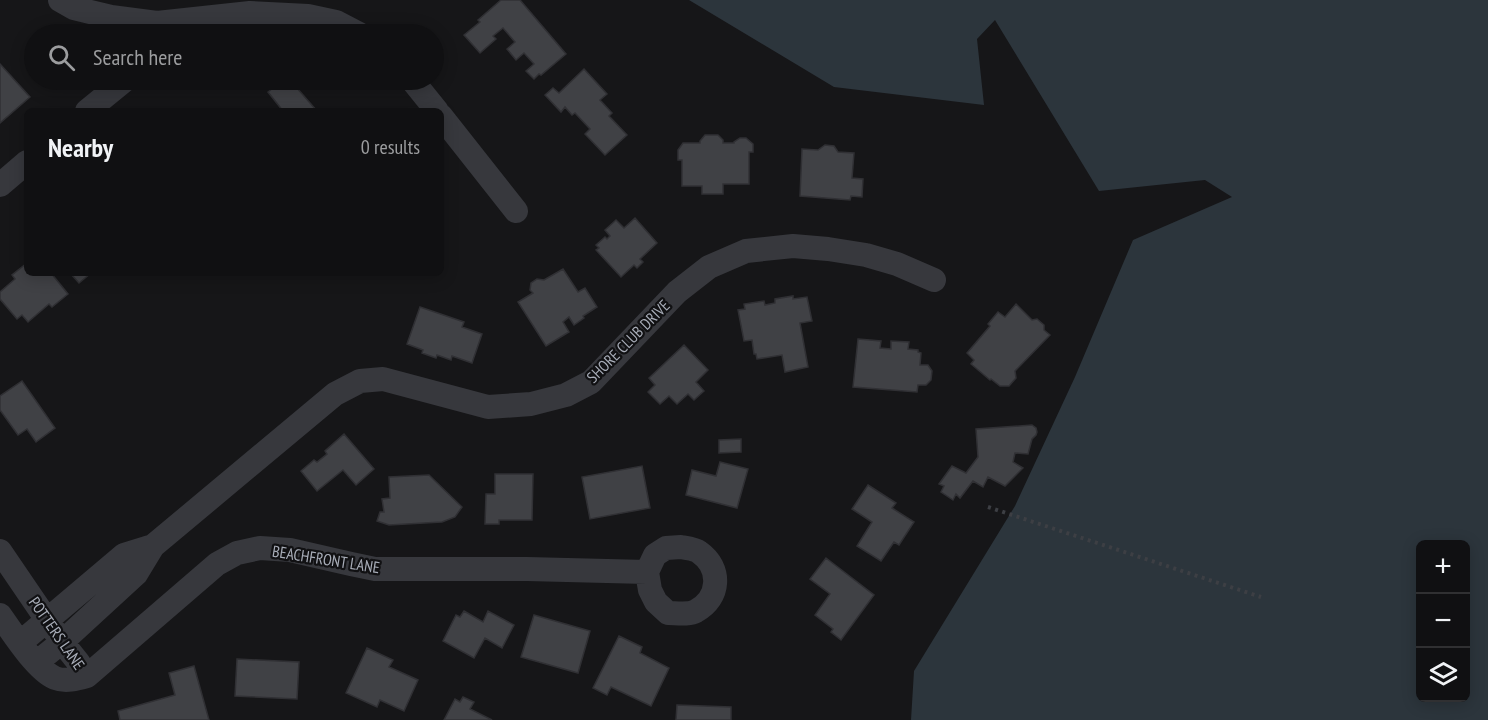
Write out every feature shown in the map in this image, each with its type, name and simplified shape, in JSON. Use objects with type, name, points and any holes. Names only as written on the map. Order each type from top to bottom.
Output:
[{"type":"street","points":[[60,0],[74,8],[137,24]]},
{"type":"street","points":[[185,24],[250,13],[308,16],[340,24]]},
{"type":"street","points":[[91,108],[113,90]]},
{"type":"street","points":[[420,90],[435,108]]},
{"type":"street","points":[[444,120],[516,211]]},
{"type":"street","points":[[0,185],[24,165]]},
{"type":"street","name":"SHORE CLUB DRIVE","points":[[36,663],[136,574],[153,546],[335,394],[360,381],[383,379],[488,407],[531,404],[566,395],[591,382],[677,292],[709,267],[746,251],[793,246],[828,249],[866,255],[897,264],[934,280]]},
{"type":"street","name":"SHORE CLUB DRIVE","points":[[20,643],[124,555],[153,546]]},
{"type":"street","name":"BEACHFRONT LANE","points":[[87,676],[218,564],[237,553],[260,548],[290,550],[375,568],[527,568],[647,572]]},
{"type":"street","name":"POTTERS LANE","points":[[0,551],[87,676],[72,680],[57,679],[44,671],[0,615]]},
{"type":"path","points":[[988,507],[1261,597]]},
{"type":"shaded area","points":[[689,0],[1488,0],[1488,720],[911,720],[914,671],[1015,506],[1075,377],[1133,240],[1232,197],[1205,180],[1099,191],[995,20],[977,39],[984,105],[834,87]]},
{"type":"building","points":[[501,0],[520,0],[566,54],[534,79],[526,71],[534,64],[524,53],[516,60],[507,49],[515,42],[503,28],[493,36],[496,39],[480,53],[464,35]]},
{"type":"building","points":[[0,64],[30,97],[0,123]]},
{"type":"building","points":[[584,69],[607,94],[600,100],[612,113],[609,116],[627,135],[605,155],[585,134],[590,129],[575,113],[572,115],[565,107],[561,112],[545,95],[553,88],[559,93]]},
{"type":"building","points":[[270,90],[299,90],[314,108],[281,108],[268,92]]},
{"type":"building","points":[[705,135],[718,135],[723,143],[734,143],[740,138],[746,138],[753,144],[753,152],[749,152],[749,184],[723,184],[723,194],[702,194],[702,186],[682,186],[682,160],[678,160],[678,150],[683,143],[700,143]]},
{"type":"building","points":[[825,145],[834,146],[838,152],[854,153],[852,178],[863,179],[862,197],[851,196],[850,200],[800,196],[802,149],[818,150]]},
{"type":"building","points":[[635,218],[657,243],[640,259],[643,262],[637,268],[634,265],[621,277],[596,250],[599,248],[596,245],[605,237],[607,239],[610,236],[605,230],[616,220],[624,228]]},
{"type":"building","points":[[24,265],[24,276],[53,276],[68,294],[52,307],[49,304],[28,322],[22,315],[17,319],[0,299],[0,292],[15,279],[12,275]]},
{"type":"building","points":[[563,269],[578,292],[585,288],[597,307],[574,325],[569,317],[563,322],[569,332],[546,346],[518,302],[533,293],[530,290],[531,283],[537,279],[544,280]]},
{"type":"building","points":[[73,276],[87,276],[79,283]]},
{"type":"building","points":[[793,296],[793,299],[807,297],[812,321],[800,323],[808,367],[785,372],[782,355],[757,359],[752,340],[744,341],[738,310],[745,309],[744,304],[764,301],[765,305],[775,303],[775,299]]},
{"type":"building","points":[[1016,304],[1032,320],[1037,319],[1044,325],[1044,330],[1050,335],[1015,371],[1016,378],[1009,386],[1000,386],[971,364],[974,360],[967,353],[990,326],[988,324],[998,312],[1005,317]]},
{"type":"building","points":[[420,307],[464,322],[462,327],[482,334],[472,363],[452,356],[451,360],[437,355],[436,358],[407,344]]},
{"type":"building","points":[[858,339],[881,341],[880,348],[891,349],[891,341],[909,342],[908,349],[918,350],[921,353],[920,365],[928,365],[932,371],[931,380],[926,385],[918,385],[917,392],[853,387]]},
{"type":"building","points":[[684,345],[708,370],[696,382],[704,391],[694,400],[688,394],[677,404],[669,396],[660,404],[648,392],[655,385],[649,378]]},
{"type":"building","points":[[22,381],[55,428],[36,442],[27,429],[18,435],[0,410],[0,396]]},
{"type":"building","points":[[1032,425],[1037,432],[1032,439],[1028,454],[1015,453],[1013,462],[1023,468],[1005,486],[988,477],[983,487],[973,481],[960,498],[956,494],[953,500],[941,492],[944,486],[939,484],[952,466],[966,473],[978,457],[976,429]]},
{"type":"building","points":[[344,434],[374,469],[356,485],[343,470],[317,491],[301,471],[314,460],[317,462],[327,454],[325,451]]},
{"type":"building","points":[[741,439],[741,452],[719,453],[719,440]]},
{"type":"building","points":[[720,462],[748,469],[737,508],[686,495],[692,470],[716,476]]},
{"type":"building","points":[[642,466],[650,508],[590,519],[582,477]]},
{"type":"building","points":[[495,474],[533,474],[532,520],[499,520],[499,524],[485,524],[486,494],[495,494]]},
{"type":"building","points":[[429,475],[462,507],[455,517],[442,522],[389,525],[377,521],[380,512],[384,512],[382,499],[390,498],[389,477]]},
{"type":"building","points":[[868,485],[896,503],[892,508],[914,522],[899,545],[894,542],[881,561],[857,546],[872,522],[852,509]]},
{"type":"building","points":[[826,558],[874,595],[841,640],[831,632],[833,629],[815,615],[830,594],[810,579]]},
{"type":"building","points":[[464,611],[483,622],[488,611],[514,625],[502,648],[485,638],[474,658],[443,641],[456,615],[460,617]]},
{"type":"building","points":[[534,615],[590,631],[578,673],[521,657]]},
{"type":"building","points":[[619,636],[642,647],[640,653],[669,668],[651,706],[611,687],[607,695],[593,688]]},
{"type":"building","points":[[367,648],[393,660],[389,667],[418,680],[404,711],[380,700],[377,707],[346,693]]},
{"type":"building","points":[[237,659],[299,662],[297,699],[235,696]]},
{"type":"building","points":[[194,666],[209,720],[120,720],[118,711],[175,695],[169,673]]},
{"type":"building","points":[[463,697],[474,702],[470,709],[492,720],[444,720],[455,699],[460,702]]},
{"type":"building","points":[[677,705],[731,707],[731,720],[676,720]]}]
